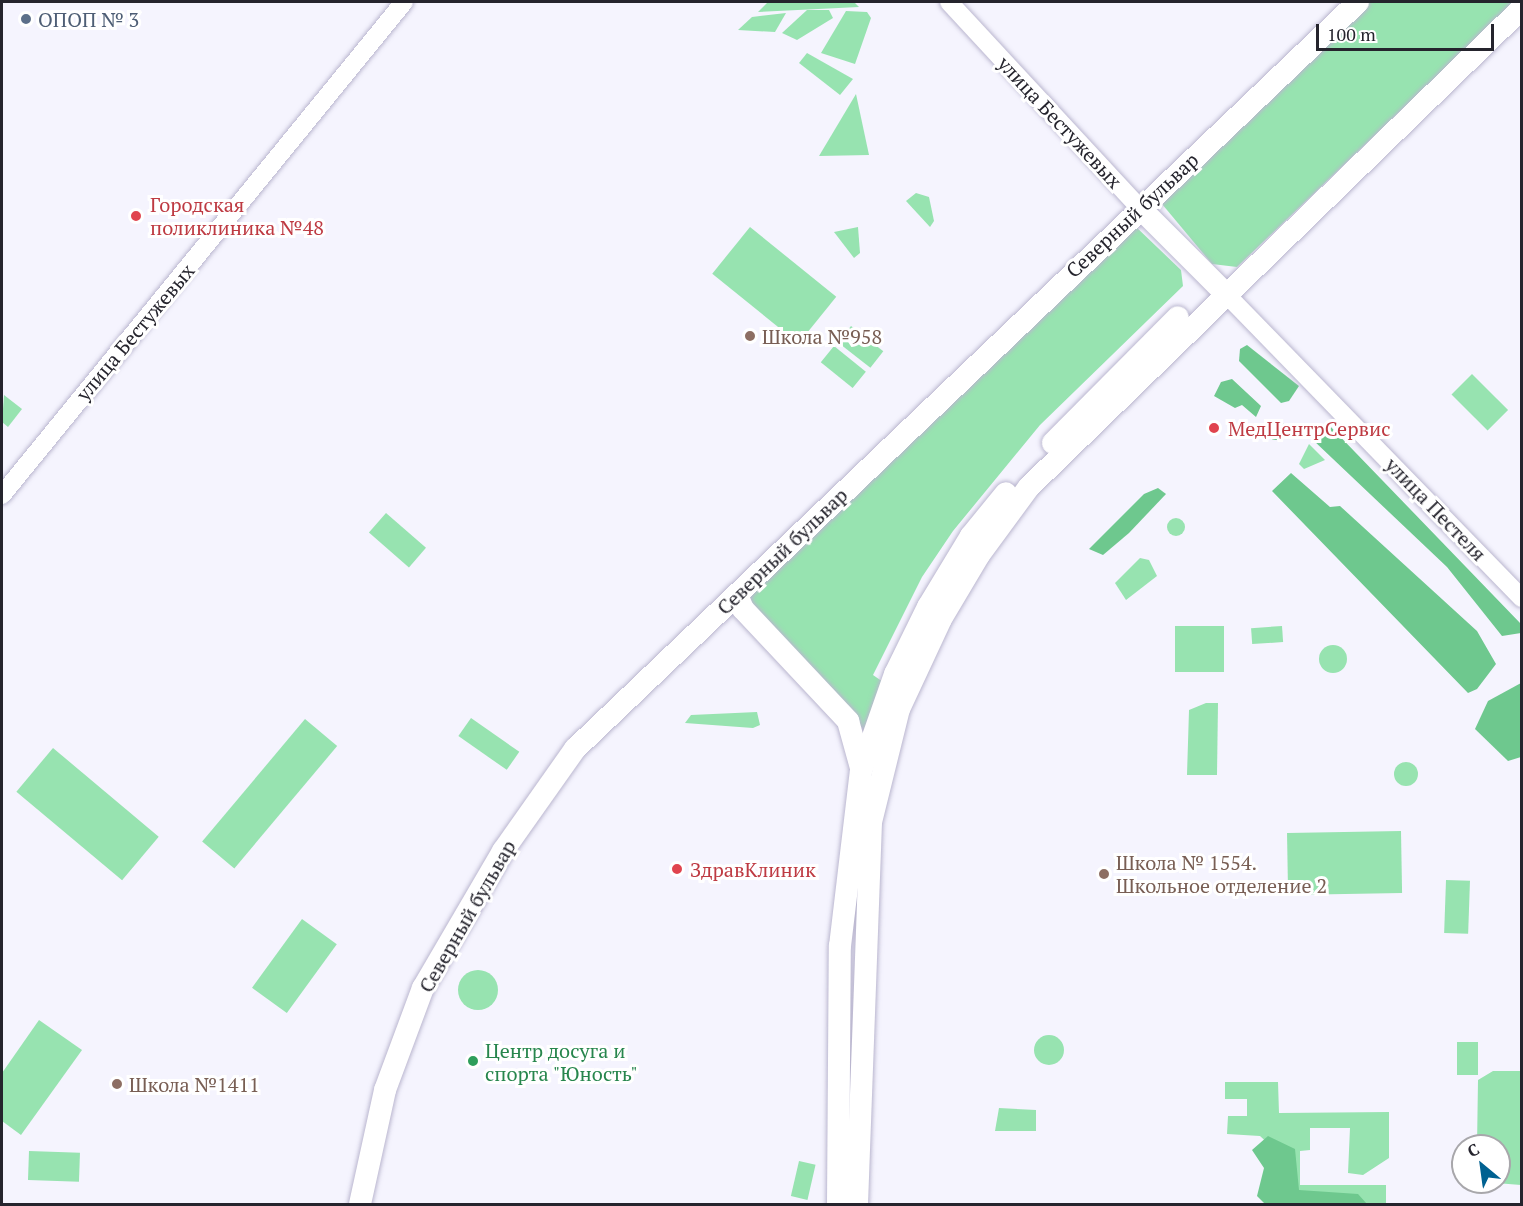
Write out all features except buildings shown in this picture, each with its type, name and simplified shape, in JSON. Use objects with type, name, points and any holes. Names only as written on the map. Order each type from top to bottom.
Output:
[{"type":"main road","name":"Северный бульвар","points":[[360,1204],[386,1090],[423,988],[483,882],[575,748],[1358,2]]},
{"type":"main road","points":[[838,1204],[840,946],[861,771],[879,716],[928,607],[971,536],[1023,472],[1521,8]]},
{"type":"main road","name":"улица Бестужевых","points":[[1140,208],[1219,287]]},
{"type":"main road","points":[[857,1204],[868,851],[884,760],[903,700],[979,555],[1029,487],[1219,287]]},
{"type":"main road","points":[[737,595],[743,609],[848,721],[861,771]]},
{"type":"street","name":"улица Бестужевых","points":[[2,495],[404,2]]},
{"type":"street","name":"улица Бестужевых","points":[[949,2],[1140,208]]},
{"type":"street","name":"улица Пестеля","points":[[1219,287],[1521,598]]},
{"type":"green space","points":[[768,2],[854,2],[859,7],[758,12]]},
{"type":"green space","points":[[1368,2],[1514,2],[1237,267],[1212,264],[1162,204]]},
{"type":"green space","points":[[807,10],[829,10],[833,18],[797,40],[782,33]]},
{"type":"green space","points":[[846,11],[867,12],[871,18],[855,64],[821,53]]},
{"type":"green space","points":[[786,13],[775,32],[738,30],[752,17]]},
{"type":"green space","points":[[807,53],[853,79],[840,95],[799,63]]},
{"type":"green space","points":[[856,94],[869,155],[819,156]]},
{"type":"green space","points":[[916,193],[929,197],[934,221],[930,227],[906,201]]},
{"type":"green space","points":[[1134,225],[1181,270],[1183,286],[1040,425],[953,531],[922,577],[873,675],[886,684],[867,733],[753,612],[750,592]]},
{"type":"green space","points":[[750,227],[836,297],[799,343],[712,274]]},
{"type":"green space","points":[[858,227],[860,253],[854,258],[834,232]]},
{"type":"green space","points":[[851,326],[883,351],[870,368],[838,343]]},
{"type":"green space","points":[[1247,345],[1299,386],[1289,401],[1281,403],[1239,361],[1240,349]]},
{"type":"green space","points":[[834,346],[866,372],[853,388],[821,362]]},
{"type":"green space","points":[[1472,374],[1508,410],[1488,431],[1451,395]]},
{"type":"green space","points":[[1232,379],[1261,406],[1256,417],[1242,405],[1235,408],[1214,396],[1221,382]]},
{"type":"green space","points":[[4,395],[22,409],[8,427],[2,422]]},
{"type":"green space","points":[[1276,420],[1283,423],[1286,430],[1283,437],[1276,440],[1269,437],[1266,430],[1269,423]]},
{"type":"green space","points":[[1327,423],[1521,624],[1521,633],[1502,636],[1447,567],[1313,440]]},
{"type":"green space","points":[[1309,444],[1325,460],[1304,469],[1299,464]]},
{"type":"green space","points":[[1291,473],[1330,507],[1340,506],[1477,631],[1496,664],[1477,689],[1468,693],[1272,491]]},
{"type":"green space","points":[[1158,488],[1166,494],[1129,533],[1103,555],[1089,549],[1144,494]]},
{"type":"green space","points":[[386,513],[426,548],[409,567],[369,533]]},
{"type":"green space","points":[[1176,518],[1182,521],[1185,527],[1182,533],[1176,536],[1170,533],[1167,527],[1170,521]]},
{"type":"green space","points":[[1140,558],[1149,560],[1157,576],[1126,600],[1115,583]]},
{"type":"green space","points":[[1175,626],[1224,626],[1224,672],[1175,672]]},
{"type":"green space","points":[[1282,626],[1283,642],[1252,644],[1251,628]]},
{"type":"green space","points":[[1333,645],[1343,649],[1347,659],[1343,669],[1333,673],[1323,669],[1319,659],[1323,649]]},
{"type":"green space","points":[[1521,683],[1521,757],[1508,761],[1475,729],[1488,701]]},
{"type":"green space","points":[[1206,703],[1218,703],[1217,775],[1187,775],[1189,710]]},
{"type":"green space","points":[[757,712],[760,725],[753,728],[685,723],[691,715]]},
{"type":"green space","points":[[471,718],[519,752],[507,770],[458,736]]},
{"type":"green space","points":[[305,719],[337,746],[234,869],[202,842]]},
{"type":"green space","points":[[53,748],[159,837],[122,880],[16,792]]},
{"type":"green space","points":[[1406,762],[1411,763],[1417,769],[1417,779],[1411,785],[1406,786],[1401,785],[1395,779],[1394,774],[1395,769],[1401,763]]},
{"type":"green space","points":[[1401,831],[1402,893],[1288,895],[1287,833]]},
{"type":"green space","points":[[1446,880],[1470,881],[1468,934],[1444,933]]},
{"type":"green space","points":[[302,919],[337,944],[287,1013],[252,988]]},
{"type":"green space","points":[[478,970],[492,976],[498,990],[492,1004],[478,1010],[464,1004],[458,990],[464,976]]},
{"type":"green space","points":[[39,1020],[82,1050],[21,1135],[2,1121],[2,1073]]},
{"type":"green space","points":[[1049,1035],[1059,1040],[1064,1050],[1059,1060],[1049,1065],[1039,1060],[1034,1050],[1039,1040]]},
{"type":"green space","points":[[1457,1042],[1478,1042],[1478,1075],[1457,1075]]},
{"type":"green space","points":[[1493,1071],[1521,1071],[1521,1185],[1511,1184],[1511,1134],[1477,1134],[1478,1080]]},
{"type":"green space","points":[[1225,1082],[1278,1082],[1279,1113],[1389,1112],[1389,1158],[1363,1175],[1348,1173],[1350,1128],[1310,1128],[1310,1150],[1300,1151],[1300,1185],[1386,1185],[1386,1204],[1274,1204],[1272,1147],[1260,1136],[1227,1134],[1228,1116],[1247,1116],[1247,1099],[1225,1099]]},
{"type":"green space","points":[[999,1108],[1036,1110],[1036,1131],[995,1131]]},
{"type":"green space","points":[[1268,1136],[1295,1149],[1299,1190],[1358,1194],[1367,1204],[1265,1204],[1257,1196],[1264,1168],[1252,1150]]},
{"type":"green space","points":[[29,1151],[80,1153],[79,1182],[28,1180]]},
{"type":"green space","points":[[799,1161],[816,1165],[807,1200],[791,1196]]},
{"type":"place","name":"ОПОП № 3","points":[[26,19]]},
{"type":"place","name":"Городская поликлиника №48","points":[[136,216]]},
{"type":"place","name":"Школа №958","points":[[750,336]]},
{"type":"place","name":"МедЦентрСервис","points":[[1214,428]]},
{"type":"place","name":"ЗдравКлиник","points":[[677,869]]},
{"type":"place","name":"Школа № 1554. Школьное отделение 2","points":[[1104,874]]},
{"type":"place","name":"Центр досуга и спорта \"Юность\"","points":[[473,1061]]},
{"type":"place","name":"Школа №1411","points":[[117,1084]]}]
